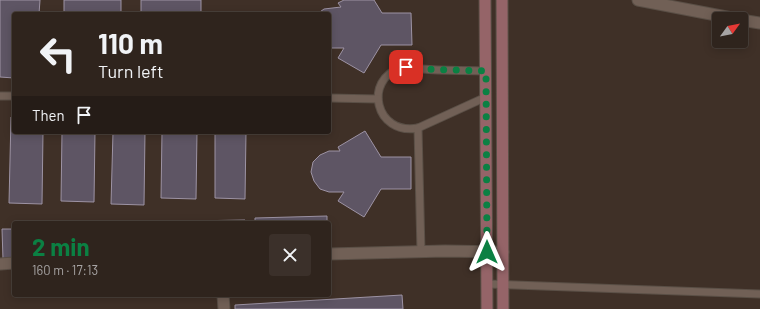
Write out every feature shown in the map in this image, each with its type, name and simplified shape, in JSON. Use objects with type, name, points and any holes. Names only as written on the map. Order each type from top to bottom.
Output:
[{"type":"main road","points":[[485,0],[487,309]]},
{"type":"main road","points":[[502,0],[503,309]]},
{"type":"street","points":[[638,0],[712,14]]},
{"type":"street","points":[[748,21],[760,23]]},
{"type":"street","points":[[331,254],[503,252]]},
{"type":"street","points":[[0,264],[12,264]]},
{"type":"street","points":[[223,297],[224,309]]},
{"type":"lane","points":[[486,71],[420,69],[406,67],[400,68],[388,75],[384,80],[380,86],[378,99],[381,112],[390,123],[404,129],[418,128],[486,97]]},
{"type":"lane","points":[[0,96],[12,96]]},
{"type":"lane","points":[[331,98],[378,99]]},
{"type":"lane","points":[[418,128],[421,252]]},
{"type":"lane","points":[[487,284],[760,294]]},
{"type":"building","points":[[0,0],[40,0],[39,12],[12,12],[12,78],[0,77]]},
{"type":"building","points":[[64,0],[121,0],[121,12],[64,12]]},
{"type":"building","points":[[141,0],[201,0],[201,12],[141,12]]},
{"type":"building","points":[[344,0],[374,0],[382,13],[411,13],[412,45],[381,45],[364,73],[338,58],[344,48],[331,48],[331,12],[320,12],[324,9],[341,7],[338,3]]},
{"type":"building","points":[[12,117],[12,134],[43,134],[42,204],[9,203]]},
{"type":"building","points":[[365,131],[381,157],[411,157],[411,189],[381,189],[364,217],[338,201],[344,192],[329,192],[320,189],[314,181],[311,172],[313,162],[320,155],[329,151],[340,151],[338,147]]},
{"type":"building","points":[[62,134],[95,134],[94,202],[61,201]]},
{"type":"building","points":[[113,134],[145,134],[144,205],[111,204]]},
{"type":"building","points":[[162,134],[197,134],[196,199],[161,198]]},
{"type":"building","points":[[215,134],[246,134],[245,199],[215,198]]},
{"type":"building","points":[[327,216],[327,221],[255,221],[255,218]]},
{"type":"building","points":[[245,220],[245,221],[189,221]]},
{"type":"building","points":[[2,229],[12,229],[12,259],[3,259]]},
{"type":"building","points":[[402,295],[403,309],[235,309],[235,305]]},
{"type":"route","points":[[406,67],[420,69],[486,71],[487,252]]}]
